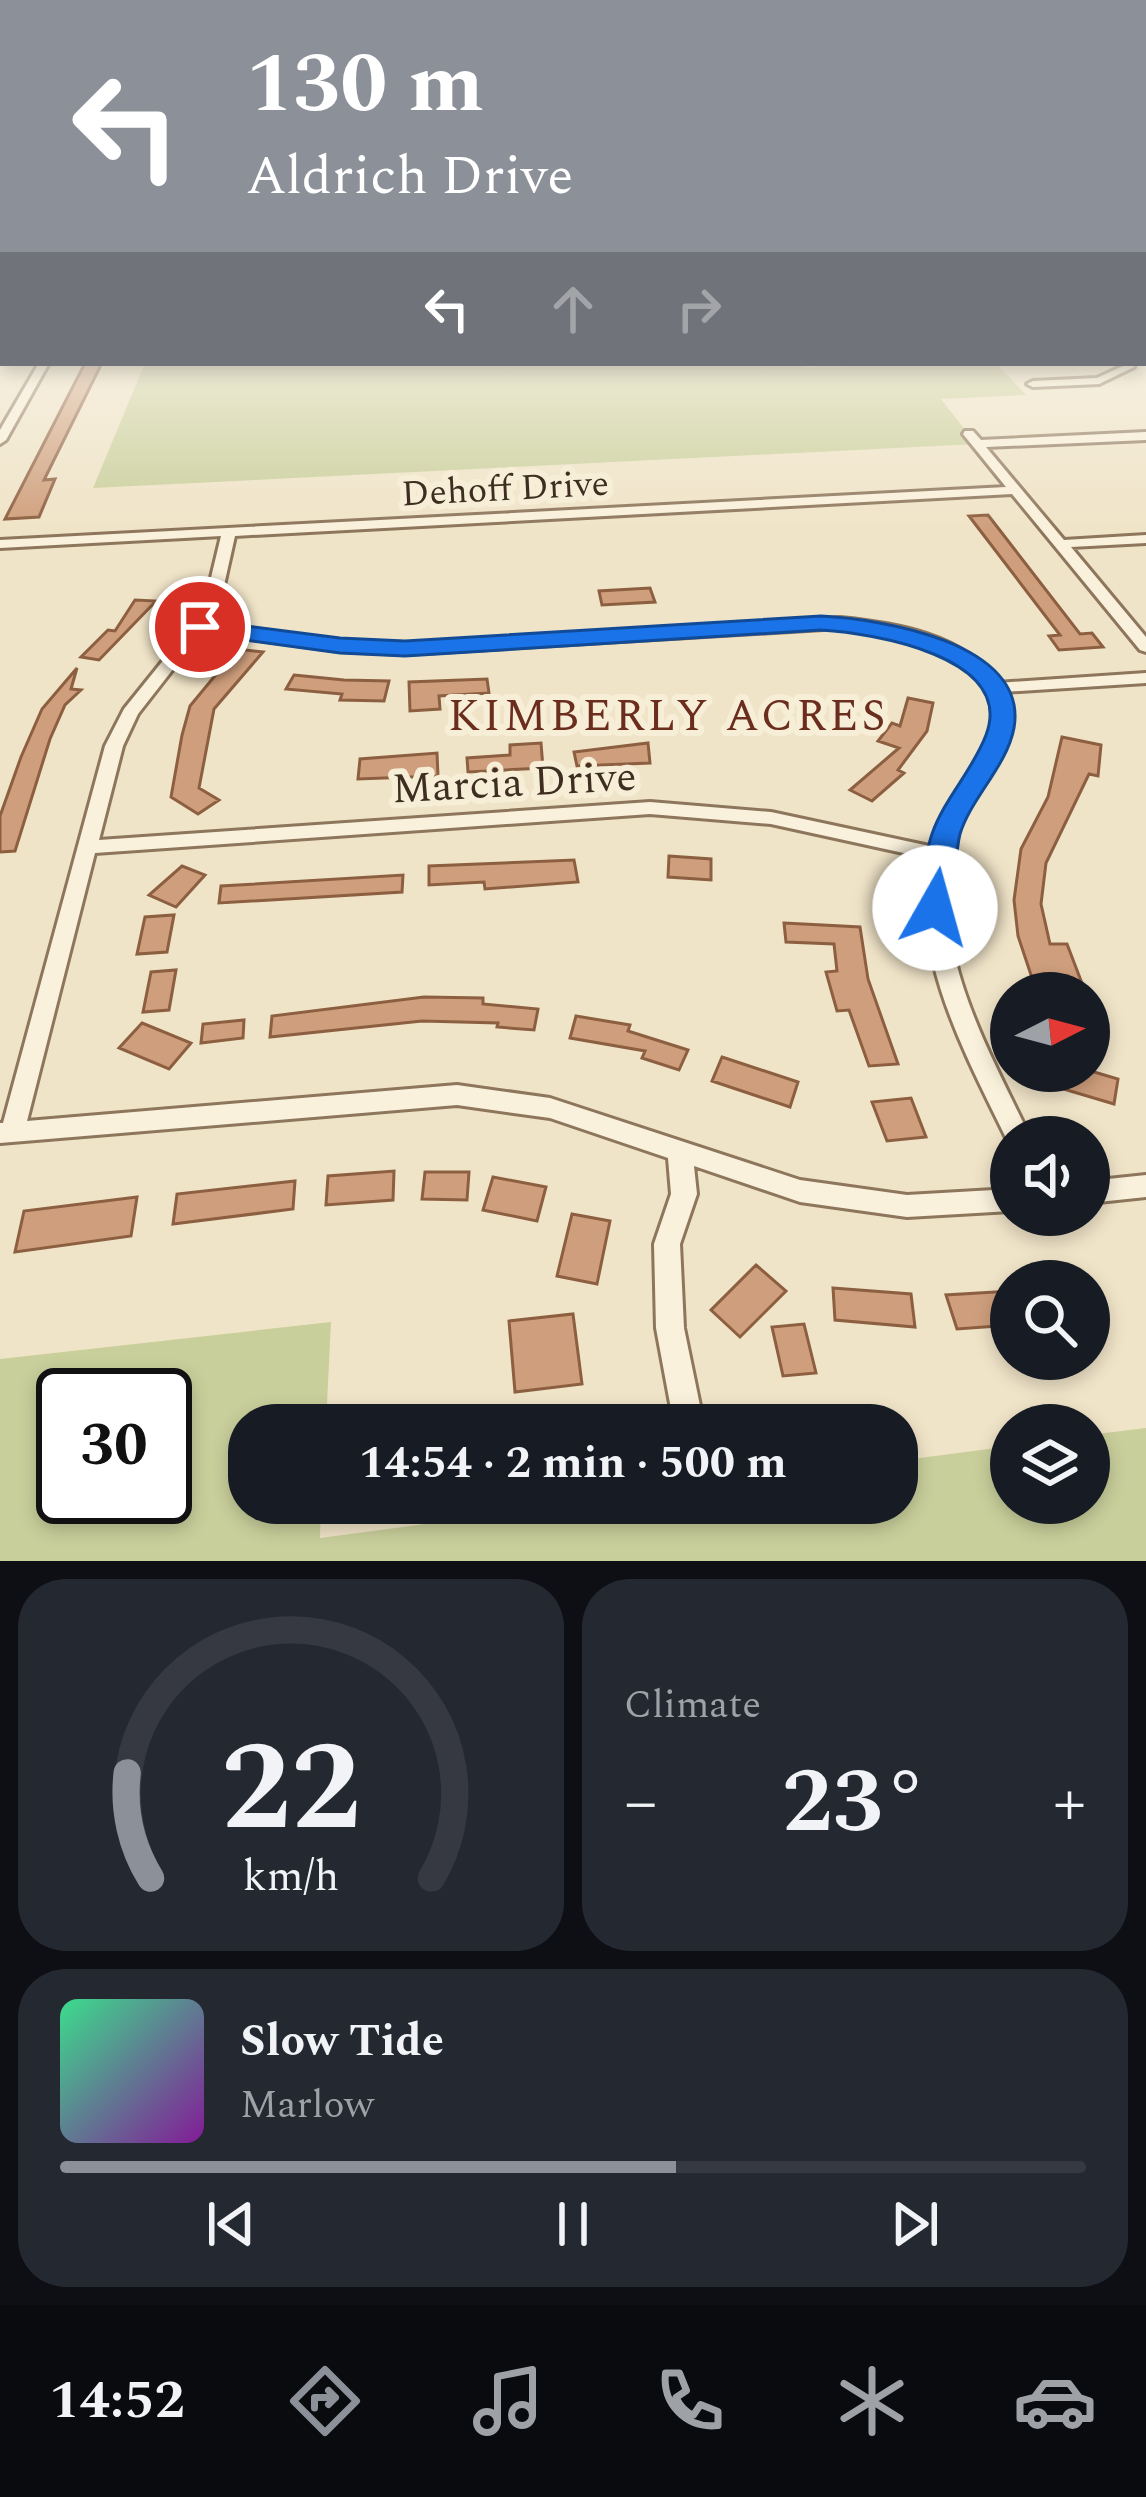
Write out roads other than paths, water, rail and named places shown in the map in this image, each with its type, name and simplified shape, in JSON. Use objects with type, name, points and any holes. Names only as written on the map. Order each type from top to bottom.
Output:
[{"type":"street","points":[[0,440],[32,384]]},
{"type":"street","points":[[1146,436],[972,440],[1146,647]]},
{"type":"street","name":"Dehoff Drive","points":[[0,544],[1014,490]]},
{"type":"street","points":[[229,532],[215,601],[123,724],[6,1133],[457,1095],[550,1108],[800,1191],[869,1203],[944,1206],[990,1201]]},
{"type":"street","points":[[1059,544],[1146,539]]},
{"type":"street","points":[[200,627],[340,646],[405,649],[852,623],[925,640],[970,664],[995,688],[1003,706],[1000,733],[952,818],[941,855],[935,908],[945,969],[1009,1116]]},
{"type":"street","points":[[995,688],[1146,678]]},
{"type":"street","name":"Marcia Drive","points":[[88,847],[650,808],[771,818],[941,855]]},
{"type":"street","points":[[680,1151],[684,1193],[667,1244],[670,1328],[684,1404]]},
{"type":"street","points":[[1110,1190],[1146,1186]]},
{"type":"district","name":"KIMBERLY ACRES","points":[[668,714]]}]
